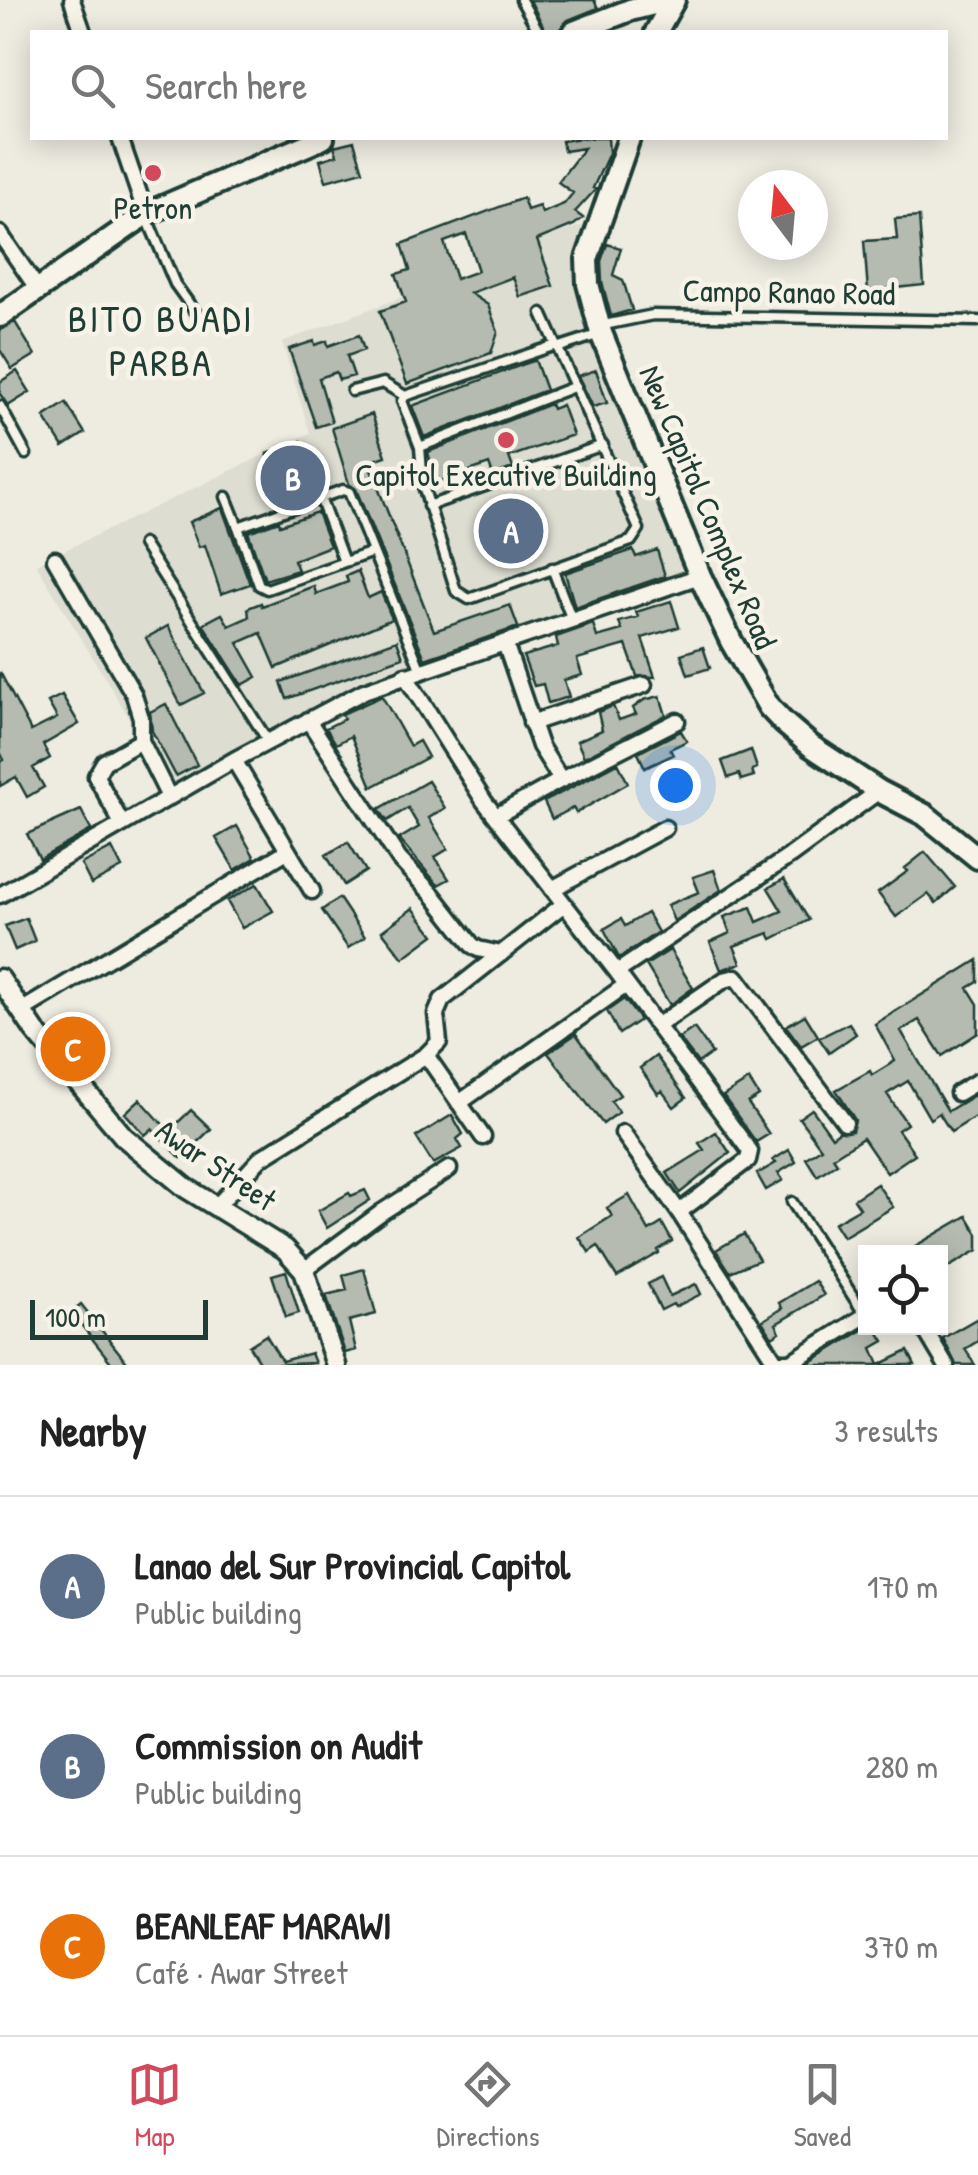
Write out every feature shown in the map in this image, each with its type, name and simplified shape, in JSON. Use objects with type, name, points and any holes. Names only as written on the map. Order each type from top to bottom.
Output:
[{"type":"main road","points":[[578,30],[628,5],[672,0]]},
{"type":"main road","points":[[657,30],[672,0]]},
{"type":"main road","points":[[0,316],[146,214],[318,140]]},
{"type":"main road","name":"New Capitol Complex Road","points":[[629,140],[587,259],[588,284],[600,330],[700,576],[744,668],[769,707],[812,746],[879,791],[925,815],[978,858]]},
{"type":"street","points":[[72,0],[82,30]]},
{"type":"street","points":[[121,140],[146,214]]},
{"type":"street","points":[[0,234],[37,288]]},
{"type":"street","points":[[55,559],[134,695],[141,718],[141,741],[169,797]]},
{"type":"street","points":[[0,895],[234,760],[364,691],[700,576]]},
{"type":"street","points":[[505,644],[540,746],[561,780]]},
{"type":"street","points":[[406,675],[431,721],[496,816],[750,1150],[748,1160],[679,1212]]},
{"type":"street","points":[[531,723],[644,685]]},
{"type":"street","points":[[308,720],[398,860],[433,895],[472,945],[500,954]]},
{"type":"street","points":[[496,816],[677,721]]},
{"type":"street","points":[[122,824],[96,776],[104,762],[141,741]]},
{"type":"street","points":[[234,760],[312,890]]},
{"type":"street","points":[[459,1103],[622,978],[879,791]]},
{"type":"street","points":[[552,889],[665,828]]},
{"type":"street","points":[[21,1011],[287,851]]},
{"type":"street","points":[[216,1206],[261,1158],[426,1055],[440,1042],[436,1014],[442,1000],[564,904]]},
{"type":"street","points":[[657,1026],[724,980],[736,977],[846,1123]]},
{"type":"street","name":"Awar Street","points":[[0,980],[124,1137],[186,1188],[285,1249],[304,1270],[336,1365]]},
{"type":"street","points":[[426,1055],[483,1137]]},
{"type":"street","points":[[958,1093],[978,1080]]},
{"type":"street","points":[[624,1133],[776,1362],[791,1362],[858,1319]]},
{"type":"street","points":[[304,1270],[382,1212],[449,1169]]},
{"type":"street","points":[[928,1335],[946,1365]]},
{"type":"lane","points":[[522,0],[538,30]]},
{"type":"lane","points":[[146,214],[175,284],[198,316]]},
{"type":"lane","points":[[352,391],[383,383],[405,396],[403,408],[420,447],[428,506],[456,590],[462,596],[481,597],[631,541],[639,529],[542,313]]},
{"type":"lane","name":"Campo Ranao Road","points":[[405,396],[653,315],[978,321]]},
{"type":"lane","points":[[420,447],[488,424],[576,386]]},
{"type":"lane","points":[[0,406],[26,454]]},
{"type":"lane","points":[[428,506],[508,473],[602,445]]},
{"type":"lane","points":[[238,527],[343,490],[350,492],[421,671]]},
{"type":"lane","points":[[226,497],[262,588],[273,588],[373,552]]},
{"type":"lane","points":[[320,498],[344,562]]},
{"type":"lane","points":[[143,544],[268,742]]},
{"type":"lane","points":[[552,568],[573,622]]},
{"type":"lane","points":[[792,1202],[858,1304]]},
{"type":"shaded area","points":[[583,225],[574,269],[586,328],[687,579],[388,674],[171,787],[36,564],[310,433],[282,342],[499,261],[497,254]]},
{"type":"building","points":[[530,0],[594,0],[598,8],[568,20],[559,30],[545,30]]},
{"type":"building","points":[[608,140],[609,153],[593,188],[596,189],[575,212],[583,218],[537,240],[553,286],[520,297],[513,277],[470,293],[488,305],[498,332],[491,353],[407,384],[380,311],[406,302],[396,274],[410,270],[402,244],[523,198],[527,210],[539,206],[542,213],[564,204],[573,193],[558,182],[584,148],[564,151],[562,141]],"holes":[[[466,234],[478,271],[456,279],[444,242]]]},
{"type":"building","points":[[354,141],[363,171],[326,181],[320,160],[337,155],[334,146]]},
{"type":"building","points":[[919,217],[924,285],[868,291],[864,241],[897,239],[895,219]]},
{"type":"building","points":[[607,244],[621,248],[613,275],[623,280],[632,310],[611,316],[602,282],[601,261]]},
{"type":"building","points":[[15,322],[35,355],[12,369],[0,350],[0,330]]},
{"type":"building","points":[[359,335],[364,350],[347,356],[354,376],[339,380],[336,372],[319,378],[332,422],[316,427],[289,349],[314,341],[315,345],[327,341],[328,346]]},
{"type":"building","points":[[535,360],[546,390],[424,437],[412,406]]},
{"type":"building","points":[[596,370],[607,403],[593,407],[578,376]]},
{"type":"building","points":[[17,371],[30,392],[8,406],[0,394],[0,382]]},
{"type":"building","points":[[66,403],[85,433],[63,447],[44,417]]},
{"type":"building","name":"Capitol Executive Building","points":[[550,404],[552,409],[562,405],[573,435],[509,457],[513,468],[493,475],[489,464],[436,483],[428,452]]},
{"type":"building","points":[[372,414],[386,456],[368,462],[434,631],[510,605],[518,627],[425,659],[356,489],[349,484],[332,428]]},
{"type":"building","points":[[301,441],[316,480],[282,493],[267,454]]},
{"type":"building","points":[[222,508],[250,584],[221,594],[205,545],[199,547],[189,522]]},
{"type":"building","points":[[317,512],[330,546],[294,560],[298,570],[265,580],[248,532]]},
{"type":"building","points":[[633,550],[636,557],[657,550],[665,576],[575,607],[565,573]]},
{"type":"building","points":[[358,571],[368,598],[381,592],[392,619],[276,668],[261,633],[238,643],[257,677],[242,685],[203,624],[222,614],[229,626],[249,617],[248,608],[314,586],[316,594],[348,582],[346,576]]},
{"type":"building","points":[[671,601],[679,627],[642,638],[655,677],[637,676],[626,645],[577,659],[582,675],[564,680],[569,697],[548,703],[543,684],[534,686],[523,656],[558,646],[556,637],[593,624],[597,637],[622,630],[619,622]]},
{"type":"building","points":[[168,626],[204,693],[181,705],[146,638]]},
{"type":"building","points":[[397,640],[403,657],[287,699],[281,682]]},
{"type":"building","points":[[703,647],[710,668],[688,675],[681,654]]},
{"type":"building","points":[[0,672],[31,731],[57,718],[48,702],[62,695],[79,724],[43,745],[50,758],[33,768],[44,787],[27,797],[16,777],[0,786],[0,762],[4,760],[0,752]]},
{"type":"building","points":[[382,696],[410,746],[419,741],[428,757],[372,787],[351,736],[336,744],[326,728],[344,719],[342,714]]},
{"type":"building","points":[[660,696],[666,715],[584,757],[577,741],[602,730],[598,712],[613,706],[619,720],[636,714],[633,708],[644,700]]},
{"type":"building","points":[[166,704],[197,765],[176,776],[152,731],[150,712]]},
{"type":"building","points":[[681,731],[687,741],[670,749],[673,755],[645,768],[638,753]]},
{"type":"building","points":[[751,750],[757,768],[752,770],[754,776],[741,780],[739,774],[728,778],[722,761]]},
{"type":"building","points":[[618,763],[628,783],[576,813],[573,808],[552,819],[544,802]]},
{"type":"building","points":[[428,781],[445,808],[429,818],[448,849],[435,857],[449,879],[438,885],[399,839],[419,827],[408,808],[387,821],[379,809]]},
{"type":"building","points":[[81,810],[91,830],[40,859],[27,834]]},
{"type":"building","points":[[237,826],[255,858],[235,870],[216,838]]},
{"type":"building","points":[[348,842],[366,871],[344,885],[326,855]]},
{"type":"building","points":[[112,848],[122,868],[91,884],[81,864]]},
{"type":"building","points":[[925,852],[955,887],[936,903],[928,894],[896,917],[878,893],[908,871],[905,868]]},
{"type":"building","points":[[714,870],[721,890],[674,921],[667,905],[699,892],[693,877]]},
{"type":"building","points":[[784,879],[809,920],[772,939],[769,933],[734,946],[741,963],[721,970],[710,942],[730,933],[724,917],[751,907],[757,922],[782,911],[768,888]]},
{"type":"building","points":[[257,884],[273,911],[242,928],[227,901]]},
{"type":"building","points":[[339,898],[365,937],[348,948],[322,910]]},
{"type":"building","points":[[413,908],[434,935],[403,958],[382,931]]},
{"type":"building","points":[[647,913],[658,932],[619,958],[604,929],[621,919],[625,926]]},
{"type":"building","points":[[26,918],[35,941],[15,950],[5,926]]},
{"type":"building","points":[[670,950],[693,988],[670,1005],[646,965]]},
{"type":"building","points":[[978,960],[978,982],[968,988],[978,1004],[978,1033],[942,1056],[919,1020],[901,1031],[948,1111],[978,1093],[978,1115],[951,1132],[939,1113],[930,1119],[908,1081],[887,1094],[907,1124],[898,1130],[915,1154],[887,1173],[863,1138],[833,1157],[837,1163],[817,1176],[806,1158],[821,1148],[799,1118],[812,1109],[832,1137],[852,1131],[855,1120],[836,1090],[895,1061],[875,1024]]},
{"type":"building","points":[[624,999],[640,1020],[619,1034],[607,1011]]},
{"type":"building","points":[[805,1015],[818,1036],[801,1046],[786,1026]]},
{"type":"building","points":[[849,1023],[856,1034],[829,1053],[819,1038]]},
{"type":"building","points":[[694,1028],[712,1053],[698,1063],[679,1038]]},
{"type":"building","points":[[576,1034],[620,1095],[611,1101],[619,1112],[603,1124],[548,1053]]},
{"type":"building","points":[[656,1056],[686,1098],[674,1107],[662,1091],[658,1094],[640,1068]]},
{"type":"building","points":[[749,1080],[759,1096],[748,1103],[769,1134],[756,1142],[723,1096]]},
{"type":"building","points":[[140,1099],[169,1131],[191,1110],[211,1129],[181,1158],[152,1129],[145,1135],[125,1113]]},
{"type":"building","points":[[452,1115],[463,1134],[457,1139],[462,1148],[433,1164],[416,1137]]},
{"type":"building","points":[[716,1132],[730,1153],[680,1193],[667,1173],[704,1150],[699,1143]]},
{"type":"building","points":[[789,1150],[796,1162],[778,1173],[783,1180],[766,1190],[757,1174]]},
{"type":"building","points":[[877,1184],[893,1207],[843,1237],[834,1223],[860,1208],[854,1199]]},
{"type":"building","points":[[365,1190],[370,1200],[327,1228],[318,1211],[349,1193],[351,1196]]},
{"type":"building","points":[[629,1195],[649,1231],[662,1223],[672,1241],[617,1277],[598,1246],[589,1252],[579,1237],[612,1216],[607,1208]]},
{"type":"building","points":[[967,1216],[978,1234],[978,1250],[948,1267],[948,1245],[917,1245]]},
{"type":"building","points":[[744,1234],[759,1260],[730,1272],[716,1250]]},
{"type":"building","points":[[364,1269],[376,1314],[349,1321],[356,1350],[345,1353],[326,1295],[347,1290],[343,1275]]},
{"type":"building","points":[[286,1271],[299,1313],[286,1317],[272,1275]]},
{"type":"building","points":[[661,1277],[670,1296],[696,1284],[701,1294],[661,1310],[648,1284]]},
{"type":"building","points":[[815,1281],[824,1295],[776,1324],[780,1332],[772,1337],[762,1321],[782,1308],[779,1303]]},
{"type":"building","points":[[81,1304],[129,1365],[113,1365],[71,1312]]},
{"type":"building","points":[[978,1318],[978,1341],[965,1349],[975,1365],[956,1365],[943,1338]]},
{"type":"building","points":[[858,1333],[880,1335],[884,1341],[872,1348],[879,1365],[806,1365]]},
{"type":"building","points":[[266,1335],[282,1361],[311,1353],[315,1363],[261,1365],[249,1346]]},
{"type":"building","points":[[908,1351],[915,1365],[879,1365]]},
{"type":"place","name":"Petron","points":[[153,173]]},
{"type":"place","name":"Capitol Executive Building","points":[[506,440]]},
{"type":"place","name":"Commission on Audit","points":[[293,478]]},
{"type":"place","name":"Lanao del Sur Provincial Capitol","points":[[511,531]]},
{"type":"place","name":"BEANLEAF MARAWI","points":[[73,1049]]},
{"type":"district","name":"BITO BUADI PARBA","points":[[161,341]]}]
